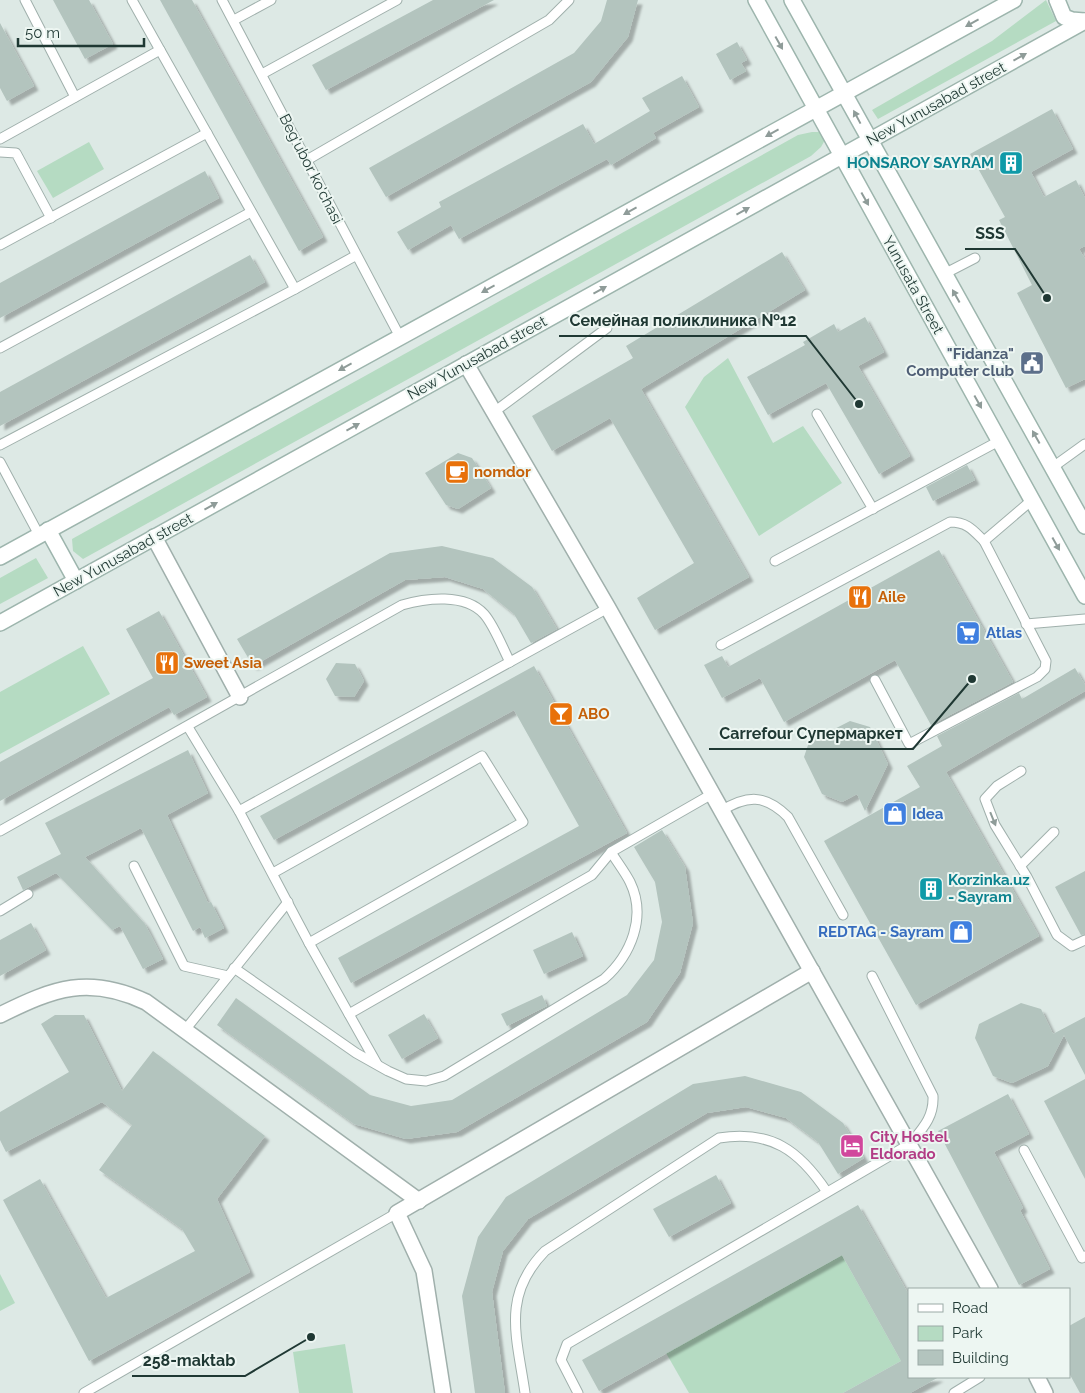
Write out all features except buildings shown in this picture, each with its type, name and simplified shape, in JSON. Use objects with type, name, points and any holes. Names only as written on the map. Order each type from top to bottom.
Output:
[{"type":"main road","name":"Yunusata Street","points":[[756,0],[1085,596]]},
{"type":"main road","points":[[792,0],[1085,526]]},
{"type":"main road","points":[[0,557],[1014,0]]},
{"type":"main road","points":[[1057,0],[1060,12],[1064,17],[1085,21]]},
{"type":"main road","name":"New Yunusabad street","points":[[0,623],[1085,21]]},
{"type":"main road","points":[[466,364],[608,608],[989,1288]]},
{"type":"main road","points":[[43,533],[76,581]]},
{"type":"main road","points":[[154,538],[240,697]]},
{"type":"main road","points":[[443,1393],[424,1271],[397,1213],[812,971]]},
{"type":"main road","points":[[0,1015],[31,999],[59,990],[100,987],[123,991],[146,1002],[419,1201]]},
{"type":"main road","points":[[1038,1378],[1045,1393]]},
{"type":"lane","points":[[25,0],[75,97]]},
{"type":"lane","points":[[132,0],[294,289]]},
{"type":"lane","name":"Beg'ubor ko'chasi","points":[[222,0],[400,337]]},
{"type":"lane","points":[[234,20],[271,0]]},
{"type":"lane","points":[[262,74],[398,0]]},
{"type":"lane","points":[[308,160],[549,20],[569,0]]},
{"type":"lane","points":[[0,138],[160,50]]},
{"type":"lane","points":[[0,246],[207,133]]},
{"type":"lane","points":[[0,152],[16,153],[51,218]]},
{"type":"lane","points":[[0,348],[251,212]]},
{"type":"lane","points":[[0,445],[356,256]]},
{"type":"lane","points":[[944,274],[975,258]]},
{"type":"lane","points":[[494,412],[608,328]]},
{"type":"lane","points":[[817,414],[872,509]]},
{"type":"lane","points":[[776,561],[999,441]]},
{"type":"lane","points":[[1053,467],[1085,444]]},
{"type":"lane","points":[[0,462],[43,533]]},
{"type":"lane","points":[[984,541],[1032,500]]},
{"type":"lane","points":[[722,646],[950,522],[961,522],[969,526],[984,541],[1046,661],[1044,669],[1037,677],[909,744],[875,680]]},
{"type":"lane","points":[[0,831],[188,727],[402,604],[422,599],[443,599],[466,603],[484,614],[510,662]]},
{"type":"lane","points":[[239,811],[608,608]]},
{"type":"lane","points":[[1026,624],[1085,619]]},
{"type":"lane","points":[[188,727],[239,811],[309,943],[377,1064]]},
{"type":"lane","points":[[273,874],[482,756],[523,822],[309,943]]},
{"type":"lane","points":[[1021,771],[997,786],[985,799],[995,825],[1020,866],[1057,935],[1072,946],[1085,940]]},
{"type":"lane","points":[[349,1014],[592,875],[611,852],[712,794]]},
{"type":"lane","points":[[721,811],[737,801],[746,799],[764,800],[781,810],[788,817],[843,915]]},
{"type":"lane","points":[[1020,866],[1054,832]]},
{"type":"lane","points":[[134,866],[184,966],[231,972],[356,1053],[406,1078],[426,1081],[444,1076],[604,979],[616,968],[632,942],[637,911],[630,882],[611,852]]},
{"type":"lane","points":[[0,911],[28,894]]},
{"type":"lane","points":[[185,1030],[288,902]]},
{"type":"lane","points":[[578,1393],[561,1360],[567,1344],[910,1144],[927,1124],[933,1105],[933,1096],[872,976]]},
{"type":"lane","points":[[524,1393],[514,1313],[516,1298],[531,1265],[544,1251],[719,1138],[736,1136],[773,1141],[788,1149],[813,1171],[827,1192]]},
{"type":"lane","points":[[1024,1150],[1082,1258],[1085,1256]]},
{"type":"lane","points":[[84,1393],[397,1213]]},
{"type":"lane","points":[[954,1393],[978,1378]]},
{"type":"green space","points":[[1046,0],[1056,21],[878,119],[872,110],[992,41]]},
{"type":"green space","points":[[822,132],[826,138],[821,147],[811,156],[83,559],[73,551],[72,539],[798,135]]},
{"type":"green space","points":[[89,142],[104,169],[53,198],[37,171]]},
{"type":"green space","points":[[728,358],[773,443],[803,426],[842,483],[759,536],[685,407],[704,377]]},
{"type":"green space","points":[[36,558],[48,578],[0,604],[0,578]]},
{"type":"green space","points":[[83,646],[110,694],[0,754],[0,692]]},
{"type":"green space","points":[[842,1255],[901,1361],[843,1393],[689,1393],[666,1353]]},
{"type":"green space","points":[[0,1274],[15,1303],[0,1311]]},
{"type":"green space","points":[[345,1344],[353,1393],[299,1393],[293,1352]]},
{"type":"place","name":"HONSAROY SAYRAM","points":[[1011,163]]},
{"type":"place","name":"SSS","points":[[1047,298]]},
{"type":"place","name":"\"Fidanza\" Computer club","points":[[1032,363]]},
{"type":"place","name":"Семейная поликлиника №12","points":[[859,404]]},
{"type":"place","name":"nomdor","points":[[457,472]]},
{"type":"place","name":"Aile","points":[[860,597]]},
{"type":"place","name":"Atlas","points":[[968,633]]},
{"type":"place","name":"Sweet Asia","points":[[167,663]]},
{"type":"place","name":"Carrefour Супермаркет","points":[[972,679]]},
{"type":"place","name":"ABO","points":[[561,714]]},
{"type":"place","name":"Idea","points":[[895,814]]},
{"type":"place","name":"Korzinka.uz - Sayram","points":[[931,889]]},
{"type":"place","name":"REDTAG - Sayram","points":[[961,932]]},
{"type":"place","name":"City Hostel Eldorado","points":[[852,1146]]},
{"type":"place","name":"258-maktab","points":[[311,1337]]}]
